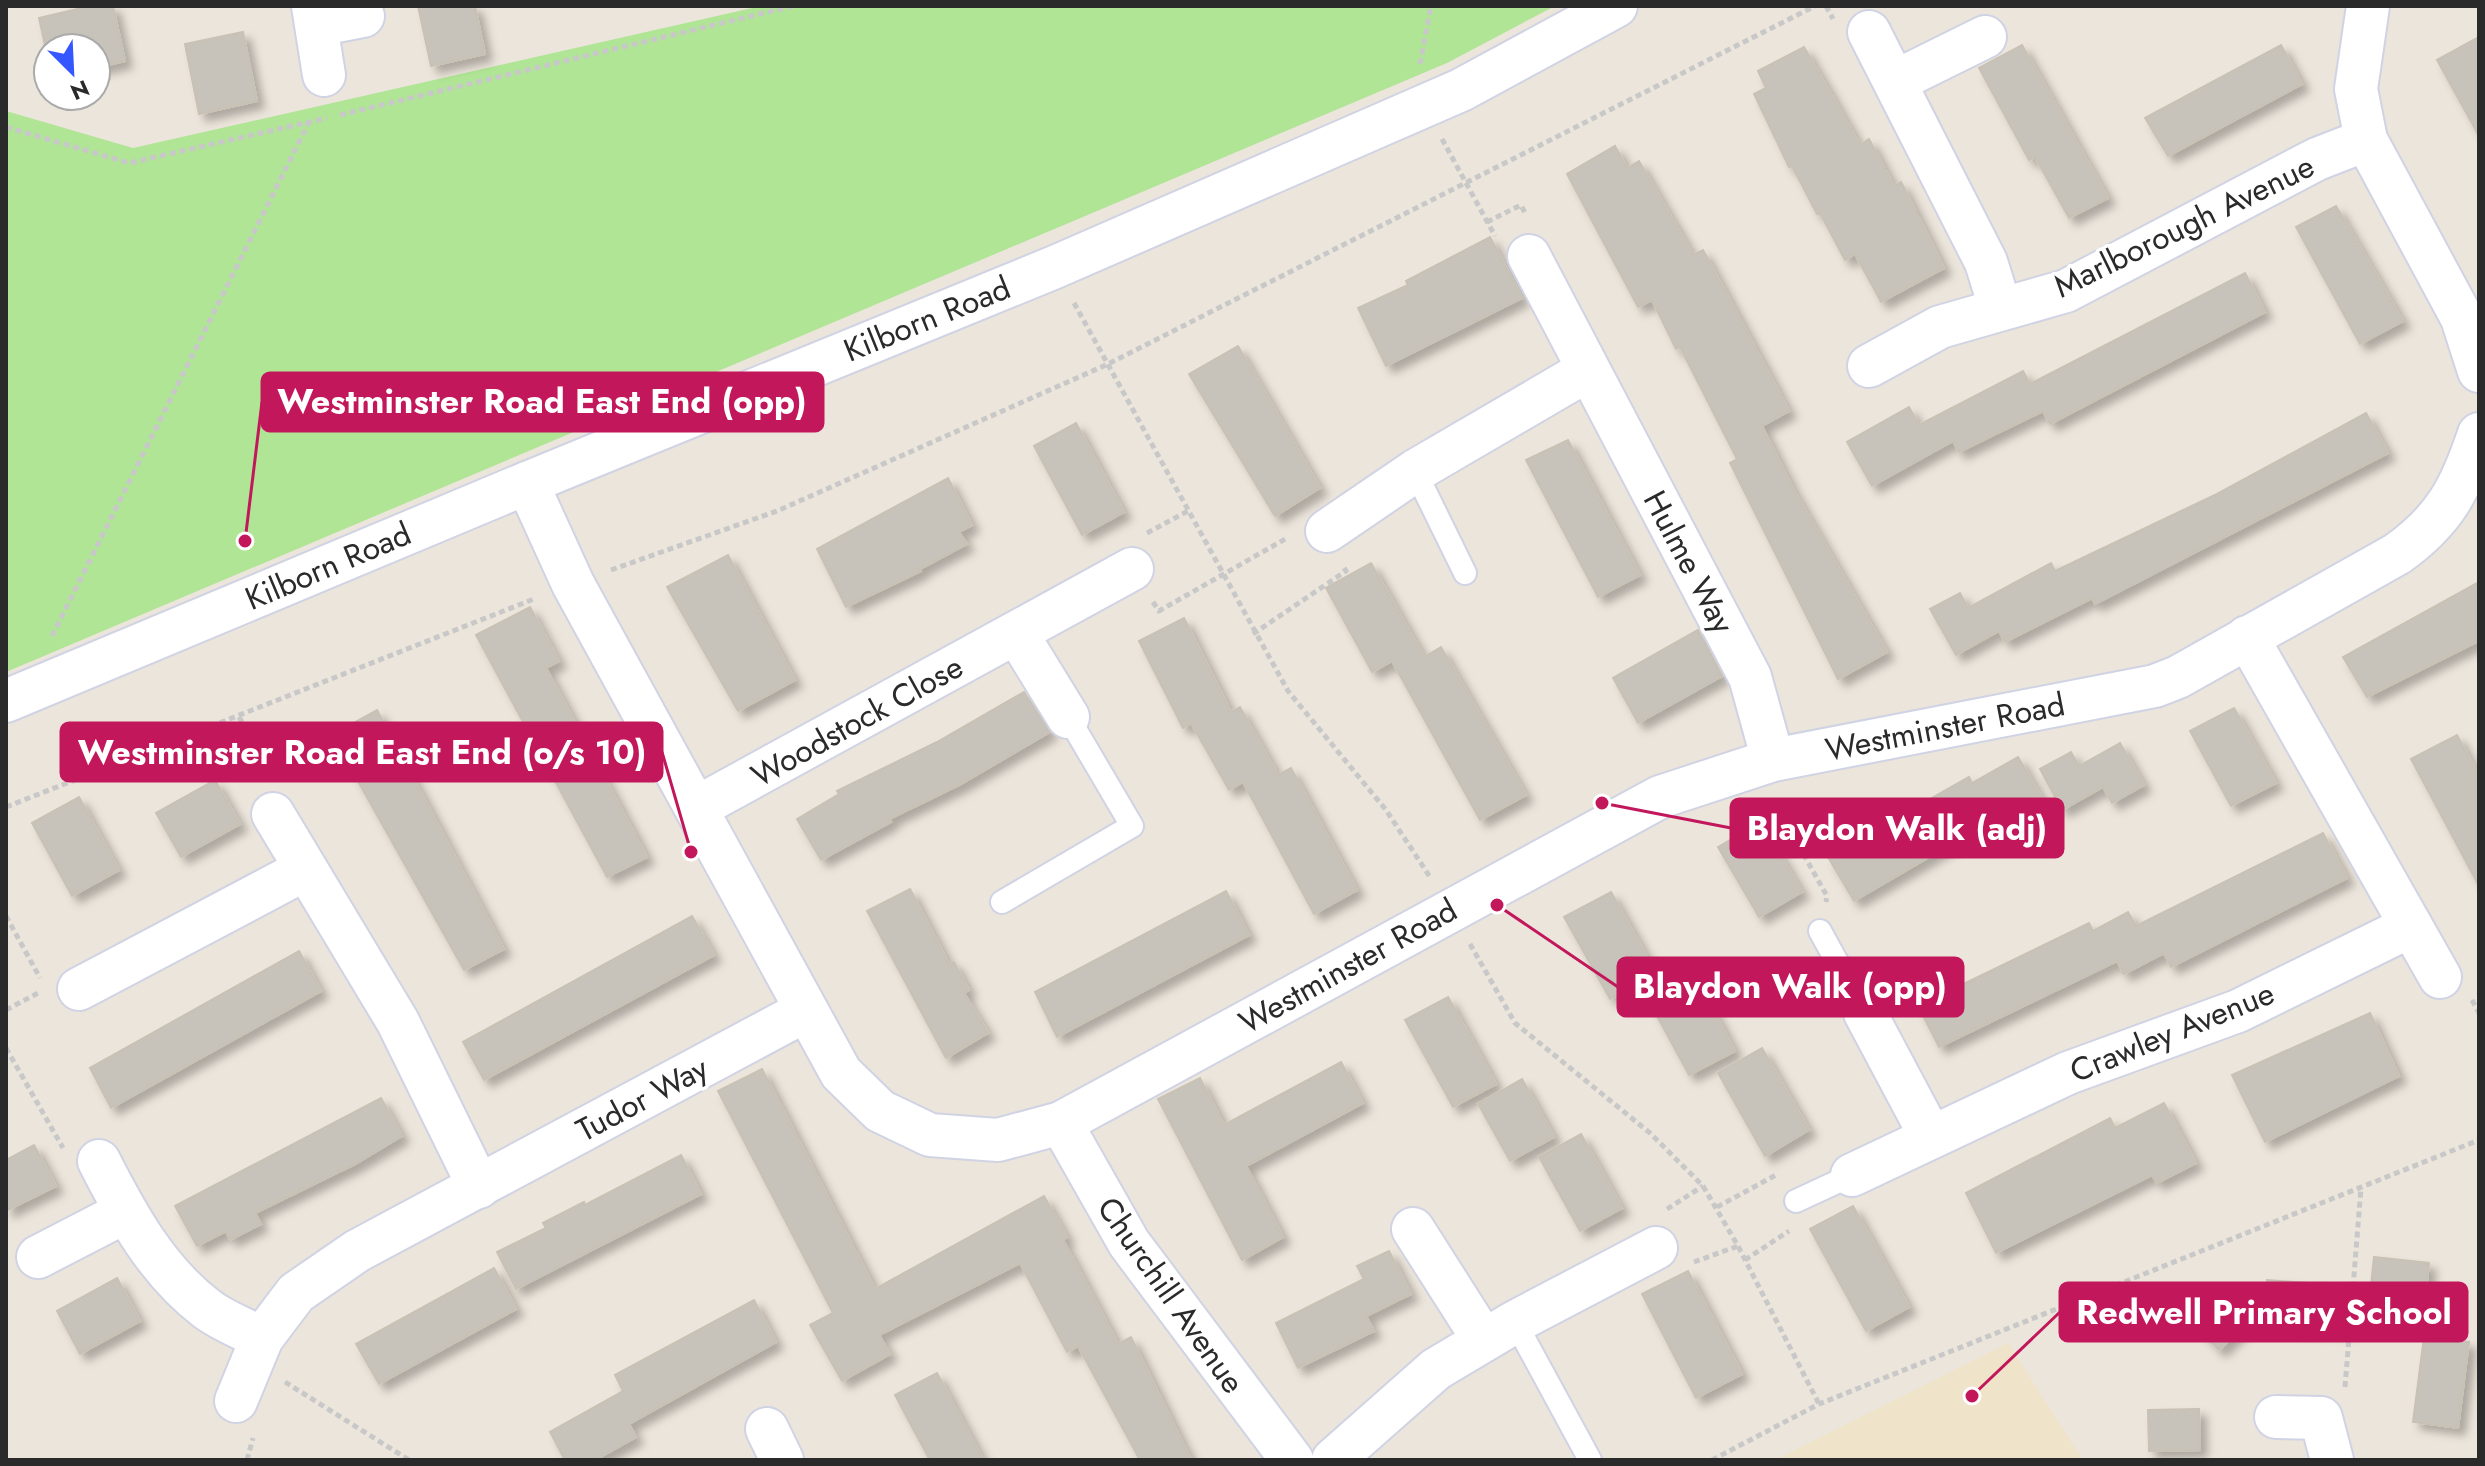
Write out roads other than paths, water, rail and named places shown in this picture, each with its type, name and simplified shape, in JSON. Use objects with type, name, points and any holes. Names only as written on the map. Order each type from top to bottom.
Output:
[{"type":"street","name":"Kilborn Road","points":[[6,701],[1055,267],[1434,102],[1616,6]]},
{"type":"street","points":[[2368,6],[2356,89],[2366,140],[2470,314],[2479,371]]},
{"type":"street","points":[[324,75],[315,15],[363,16]]},
{"type":"street","points":[[1869,32],[1986,262],[2000,307]]},
{"type":"street","points":[[1896,81],[1985,37]]},
{"type":"street","name":"Marlborough Avenue","points":[[1869,366],[1940,327],[2000,307],[2066,291],[2317,159],[2366,140]]},
{"type":"street","name":"Hulme Way","points":[[1529,256],[1750,677],[1766,762]]},
{"type":"street","points":[[1327,531],[1415,471],[1588,370]]},
{"type":"street","name":"Westminster Road","points":[[527,483],[573,584],[841,1073],[880,1111],[930,1135],[998,1140],[1061,1123],[1660,797],[1766,762],[2155,686],[2178,677],[2407,547],[2427,532],[2469,492],[2479,434]]},
{"type":"street","name":"Woodstock Close","points":[[696,808],[1132,569]]},
{"type":"street","points":[[1017,634],[1068,717]]},
{"type":"street","points":[[2247,637],[2440,977]]},
{"type":"street","points":[[273,814],[398,1022],[479,1187]]},
{"type":"street","points":[[79,989],[304,870]]},
{"type":"street","name":"Crawley Avenue","points":[[1852,1175],[2068,1073],[2238,1011],[2411,926]]},
{"type":"street","name":"Tudor Way","points":[[236,1401],[268,1356],[296,1293],[357,1251],[805,1011]]},
{"type":"street","points":[[1865,1013],[1931,1137]]},
{"type":"street","name":"Churchill Avenue","points":[[1061,1123],[1129,1243],[1292,1460]]},
{"type":"street","points":[[99,1161],[125,1212],[166,1272],[209,1311],[268,1356]]},
{"type":"street","points":[[38,1257],[125,1212]]},
{"type":"street","points":[[1413,1229],[1499,1331]]},
{"type":"street","points":[[1333,1460],[1436,1369],[1499,1331],[1656,1248]]},
{"type":"street","points":[[2276,1417],[2321,1418],[2332,1460]]},
{"type":"lane","points":[[1415,471],[1465,573]]},
{"type":"lane","points":[[1002,902],[1132,826],[1068,717]]},
{"type":"lane","points":[[1820,931],[1865,1013]]},
{"type":"lane","points":[[1796,1201],[1852,1175]]},
{"type":"lane","points":[[1499,1331],[1590,1460]]},
{"type":"place","name":"Westminster Road East End (opp)","points":[[245,541]]},
{"type":"place","name":"Blaydon Walk (adj)","points":[[1602,803]]},
{"type":"place","name":"Westminster Road East End (o/s 10)","points":[[691,852]]},
{"type":"place","name":"Blaydon Walk (opp)","points":[[1497,905]]},
{"type":"place","name":"Redwell Primary School","points":[[1972,1396]]}]
